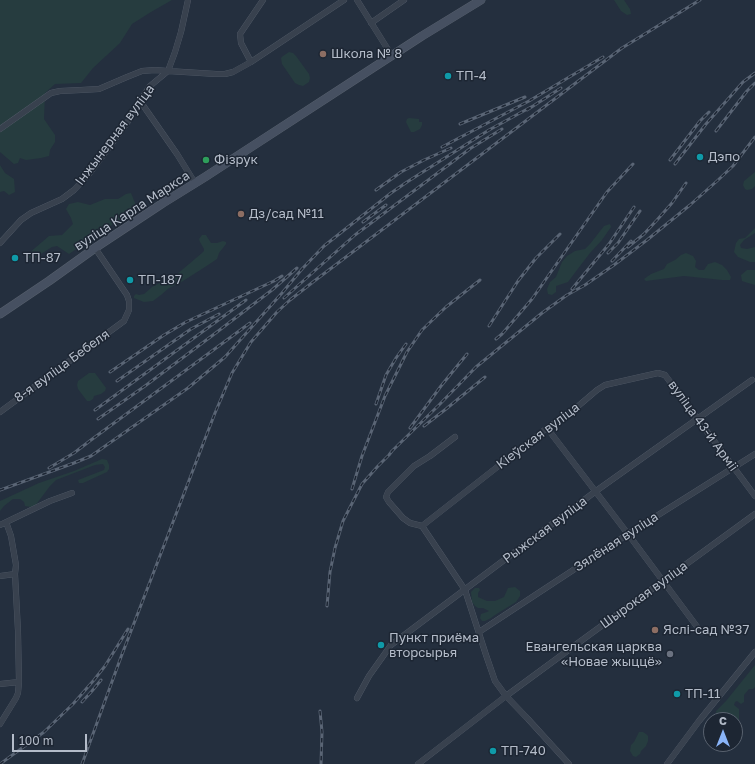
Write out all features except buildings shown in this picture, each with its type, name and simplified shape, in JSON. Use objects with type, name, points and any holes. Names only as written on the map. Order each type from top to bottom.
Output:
[{"type":"main road","name":"вуліца Карла Маркса","points":[[0,314],[163,203],[422,36],[481,0]]},
{"type":"street","points":[[168,71],[181,32],[188,0]]},
{"type":"street","points":[[252,62],[241,43],[240,34],[263,0]]},
{"type":"street","points":[[0,129],[51,93],[60,91],[99,89],[142,71],[155,70],[216,74],[233,72],[252,62],[344,0]]},
{"type":"street","points":[[357,0],[392,56]]},
{"type":"street","points":[[371,23],[404,0]]},
{"type":"street","name":"Інжынерная вуліца","points":[[0,243],[21,220],[31,213],[62,199],[74,190],[89,174],[127,123],[150,86],[168,71]]},
{"type":"street","points":[[140,101],[177,154],[195,183]]},
{"type":"street","name":"8-я вуліца Бебеля","points":[[0,412],[124,320],[129,310],[127,295],[95,248]]},
{"type":"street","name":"Кіеўская вуліца","points":[[422,526],[547,428],[605,385],[650,374],[658,373],[665,375]]},
{"type":"street","name":"вуліца 43-й Арміі","points":[[665,375],[755,496]]},
{"type":"street","name":"Рыжская вуліца","points":[[357,698],[369,676],[392,645],[596,491],[752,380]]},
{"type":"street","points":[[547,428],[701,632]]},
{"type":"street","points":[[455,437],[414,466],[388,492],[386,497],[403,518],[410,523],[422,526],[465,590],[495,680],[506,696],[569,764]]},
{"type":"street","name":"Зялёная вуліца","points":[[479,632],[628,534],[755,454]]},
{"type":"street","points":[[0,525],[50,501],[72,493]]},
{"type":"street","name":"Шырокая вуліца","points":[[418,764],[506,696],[755,514]]},
{"type":"street","points":[[0,724],[16,698],[19,682],[15,574],[16,565],[12,536],[6,522]]},
{"type":"street","points":[[0,576],[15,574]]},
{"type":"street","points":[[667,764],[755,652]]},
{"type":"street","points":[[0,684],[19,682]]},
{"type":"green space","points":[[0,0],[172,0],[132,24],[120,43],[93,68],[81,83],[55,84],[45,93],[44,119],[55,135],[55,142],[50,150],[49,156],[26,160],[20,158],[18,163],[14,164],[0,152]]},
{"type":"green space","points":[[614,0],[624,0],[630,9],[631,14],[627,15],[621,11]]},
{"type":"green space","points":[[289,52],[296,56],[309,74],[309,82],[303,86],[295,83],[282,64],[281,58]]},
{"type":"green space","points":[[409,118],[419,119],[419,122],[422,122],[420,129],[411,132],[406,122]]},
{"type":"green space","points":[[0,165],[5,173],[14,179],[15,192],[9,195],[4,191],[0,192]]},
{"type":"green space","points":[[755,172],[755,186],[752,189],[745,189],[743,185],[744,181]]},
{"type":"green space","points":[[131,193],[137,208],[69,254],[57,246],[52,247],[33,259],[29,258],[28,254],[49,236],[62,235],[73,224],[66,209],[69,204],[78,202],[90,205],[105,199],[118,199]]},
{"type":"green space","points":[[610,224],[611,227],[602,240],[568,282],[556,286],[556,292],[552,295],[548,294],[547,289],[550,282],[556,277],[562,262],[567,256],[575,251],[585,249],[604,226]]},
{"type":"green space","points":[[755,228],[755,233],[744,240],[740,245],[741,248],[747,249],[755,247],[755,262],[750,262],[738,257],[734,252],[736,243],[739,239],[745,238]]},
{"type":"green space","points":[[202,235],[206,235],[211,243],[226,242],[217,259],[183,281],[169,288],[153,301],[144,302],[134,298],[136,294],[144,294],[152,287],[176,275],[202,253],[204,249],[199,239]]},
{"type":"green space","points":[[686,253],[693,256],[696,261],[695,267],[699,270],[704,270],[708,264],[715,262],[722,265],[731,277],[730,280],[684,276],[646,281],[644,279],[651,274],[664,269],[667,264]]},
{"type":"green space","points":[[747,270],[755,270],[755,285],[742,281],[741,275]]},
{"type":"green space","points":[[89,373],[95,373],[106,388],[101,394],[94,396],[90,401],[87,401],[78,389],[77,385],[78,381]]},
{"type":"green space","points":[[102,459],[107,460],[109,469],[107,472],[83,483],[79,483],[78,480],[104,470],[105,467],[103,464],[95,465],[56,480],[35,506],[25,506],[24,502],[20,499],[13,499],[0,511],[0,501],[39,483],[74,471]]},
{"type":"green space","points":[[515,587],[520,591],[520,596],[516,602],[491,618],[482,621],[480,618],[481,614],[489,611],[475,606],[472,602],[471,592],[475,588],[479,588],[480,590],[478,597],[487,601],[495,601],[504,597],[508,588]]},
{"type":"green space","points":[[755,665],[755,687],[753,689],[749,689],[744,695],[744,702],[741,704],[737,701],[735,702],[734,705],[739,709],[739,712],[716,712]]},
{"type":"green space","points":[[639,732],[643,732],[648,736],[648,741],[640,754],[636,757],[633,756],[630,751],[631,745]]},
{"type":"railway","points":[[82,764],[121,657],[215,413],[232,373],[251,342],[277,312],[313,282],[622,48],[700,0]]},
{"type":"railway","points":[[442,147],[529,101],[603,57]]},
{"type":"railway","points":[[675,164],[706,124],[743,82],[755,73]]},
{"type":"railway","points":[[716,131],[755,83]]},
{"type":"railway","points":[[527,110],[561,88]]},
{"type":"railway","points":[[460,124],[525,97]]},
{"type":"railway","points":[[0,490],[91,456],[188,388],[225,357],[324,246],[407,182],[489,130],[531,107]]},
{"type":"railway","points":[[670,160],[700,121],[709,112]]},
{"type":"railway","points":[[284,298],[355,235],[471,148],[502,129]]},
{"type":"railway","points":[[327,606],[330,572],[343,521],[362,484],[378,466],[476,367],[542,313],[614,265],[690,205],[733,166],[755,137]]},
{"type":"railway","points":[[376,190],[401,172],[451,148]]},
{"type":"railway","points":[[496,339],[532,299],[607,192],[633,164]]},
{"type":"railway","points":[[628,247],[644,234],[657,220],[672,203],[686,183]]},
{"type":"railway","points":[[363,222],[386,205]]},
{"type":"railway","points":[[572,289],[609,244],[634,207]]},
{"type":"railway","points":[[608,253],[618,243],[640,211]]},
{"type":"railway","points":[[489,326],[518,281],[536,258],[560,234]]},
{"type":"railway","points":[[612,261],[631,241]]},
{"type":"railway","points":[[98,419],[217,332],[272,290],[297,268]]},
{"type":"railway","points":[[110,372],[164,335],[186,322],[282,276]]},
{"type":"railway","points":[[352,489],[362,456],[385,396],[407,352],[422,330],[446,307],[480,280]]},
{"type":"railway","points":[[95,410],[246,300]]},
{"type":"railway","points":[[117,381],[191,329],[219,314]]},
{"type":"railway","points":[[49,468],[74,453],[250,323]]},
{"type":"railway","points":[[376,404],[386,375],[406,344]]},
{"type":"railway","points":[[410,428],[467,354]]},
{"type":"railway","points":[[424,426],[485,377]]},
{"type":"railway","points":[[0,764],[44,732],[73,704],[105,666],[128,629]]},
{"type":"railway","points":[[82,702],[101,680]]},
{"type":"railway","points":[[320,711],[322,732],[321,764]]},
{"type":"place","name":"Школа № 8","points":[[323,54]]},
{"type":"place","name":"ТП-4","points":[[448,76]]},
{"type":"place","name":"Дэпо","points":[[700,157]]},
{"type":"place","name":"Фізрук","points":[[206,160]]},
{"type":"place","name":"Дз/сад №11","points":[[241,214]]},
{"type":"place","name":"ТП-87","points":[[15,258]]},
{"type":"place","name":"ТП-187","points":[[130,280]]},
{"type":"place","name":"Яслі-сад №37","points":[[655,630]]},
{"type":"place","name":"Пункт приёма вторсырья","points":[[381,645]]},
{"type":"place","name":"Евангельская царква «Новае жыццё»","points":[[670,654]]},
{"type":"place","name":"ТП-11","points":[[677,694]]},
{"type":"place","name":"ТП-740","points":[[493,751]]}]
